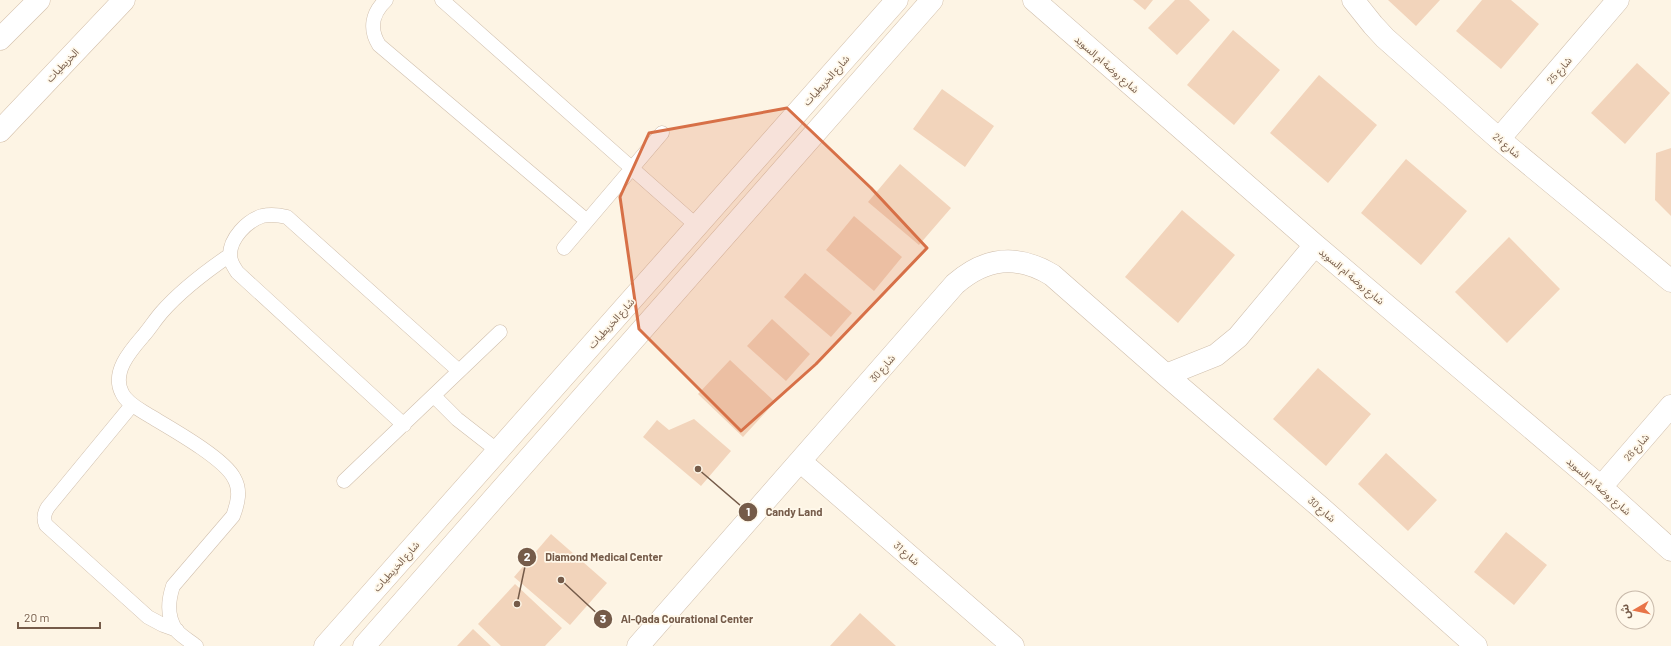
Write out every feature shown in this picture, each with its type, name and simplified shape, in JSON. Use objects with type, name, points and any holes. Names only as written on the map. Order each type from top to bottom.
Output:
[{"type":"street","points":[[0,39],[39,0]]},
{"type":"street","name":"الخريطيات","points":[[0,131],[124,0]]},
{"type":"street","name":"شارع الخريطيات","points":[[325,646],[897,0]]},
{"type":"street","points":[[364,646],[932,0]]},
{"type":"street","name":"شارع روضة ام السويد","points":[[1034,0],[1315,245],[1601,487],[1671,550]]},
{"type":"street","name":"شارع 24","points":[[1353,0],[1385,38],[1500,139],[1671,281]]},
{"type":"street","name":"شارع 25","points":[[1500,139],[1618,0]]},
{"type":"street","points":[[1166,375],[1203,361],[1227,347],[1238,337],[1315,245]]},
{"type":"street","name":"شارع 30","points":[[638,646],[955,284],[980,266],[994,262],[1010,261],[1025,262],[1039,267],[1052,275],[1319,506],[1476,646]]},
{"type":"street","name":"شارع 26","points":[[1601,487],[1671,406]]},
{"type":"street","name":"شارع 31","points":[[800,461],[1013,646]]},
{"type":"lane","points":[[386,0],[374,20],[372,28],[374,37],[380,45],[587,221]]},
{"type":"lane","points":[[442,0],[697,226]]},
{"type":"lane","points":[[564,248],[662,133]]},
{"type":"lane","points":[[404,424],[237,272],[232,264],[230,255],[232,247],[242,229],[251,221],[263,216],[275,214],[287,217],[459,371]]},
{"type":"lane","points":[[177,630],[171,619],[169,607],[173,586],[233,516],[238,504],[239,492],[235,479],[229,468],[184,436],[132,405],[122,395],[119,387],[119,378],[123,364],[134,346],[161,313],[179,294],[199,277],[230,255]]},
{"type":"lane","points":[[344,481],[500,332]]},
{"type":"lane","points":[[434,396],[498,451]]},
{"type":"lane","points":[[132,405],[48,507],[44,516],[44,521],[46,525],[148,616],[163,625],[177,630],[196,646]]},
{"type":"highlighted area","points":[[787,108],[871,188],[927,248],[816,364],[741,431],[639,329],[620,197],[649,133]]},
{"type":"building","points":[[1133,0],[1153,0],[1145,10]]},
{"type":"building","points":[[1175,0],[1189,0],[1210,20],[1177,55],[1148,28]]},
{"type":"building","points":[[1388,0],[1440,0],[1416,26]]},
{"type":"building","points":[[1482,0],[1511,0],[1539,24],[1501,69],[1456,31]]},
{"type":"building","points":[[1233,30],[1280,70],[1234,125],[1187,85]]},
{"type":"building","points":[[1637,63],[1670,93],[1625,144],[1591,113]]},
{"type":"building","points":[[1319,75],[1377,125],[1328,183],[1270,133]]},
{"type":"building","points":[[942,89],[994,126],[965,167],[913,129]]},
{"type":"building","points":[[1671,148],[1671,216],[1655,200],[1656,153]]},
{"type":"building","points":[[1406,159],[1467,211],[1421,265],[1361,213]]},
{"type":"building","points":[[900,164],[951,208],[919,245],[868,202]]},
{"type":"building","points":[[1182,210],[1235,255],[1178,323],[1125,277]]},
{"type":"building","points":[[854,216],[902,257],[874,291],[826,250]]},
{"type":"building","points":[[1509,237],[1560,289],[1507,343],[1455,292]]},
{"type":"building","points":[[805,273],[852,313],[831,337],[784,297]]},
{"type":"building","points":[[772,319],[810,354],[786,381],[747,346]]},
{"type":"building","points":[[730,360],[775,402],[743,437],[698,394]]},
{"type":"building","points":[[1318,368],[1371,414],[1326,466],[1273,419]]},
{"type":"building","points":[[694,419],[731,451],[701,486],[643,437],[657,420],[669,430]]},
{"type":"building","points":[[1386,453],[1437,500],[1408,531],[1358,484]]},
{"type":"building","points":[[1506,532],[1547,565],[1514,605],[1474,572]]},
{"type":"building","points":[[551,534],[607,583],[570,625],[514,577]]},
{"type":"building","points":[[515,584],[562,628],[545,646],[501,646],[478,624]]},
{"type":"building","points":[[860,613],[896,646],[830,646]]},
{"type":"building","points":[[473,629],[491,646],[457,646]]},
{"type":"place","name":"Candy Land","points":[[698,469]]},
{"type":"place","name":"Al-Qada Courational Center","points":[[561,580]]},
{"type":"place","name":"Diamond Medical Center","points":[[517,604]]}]
